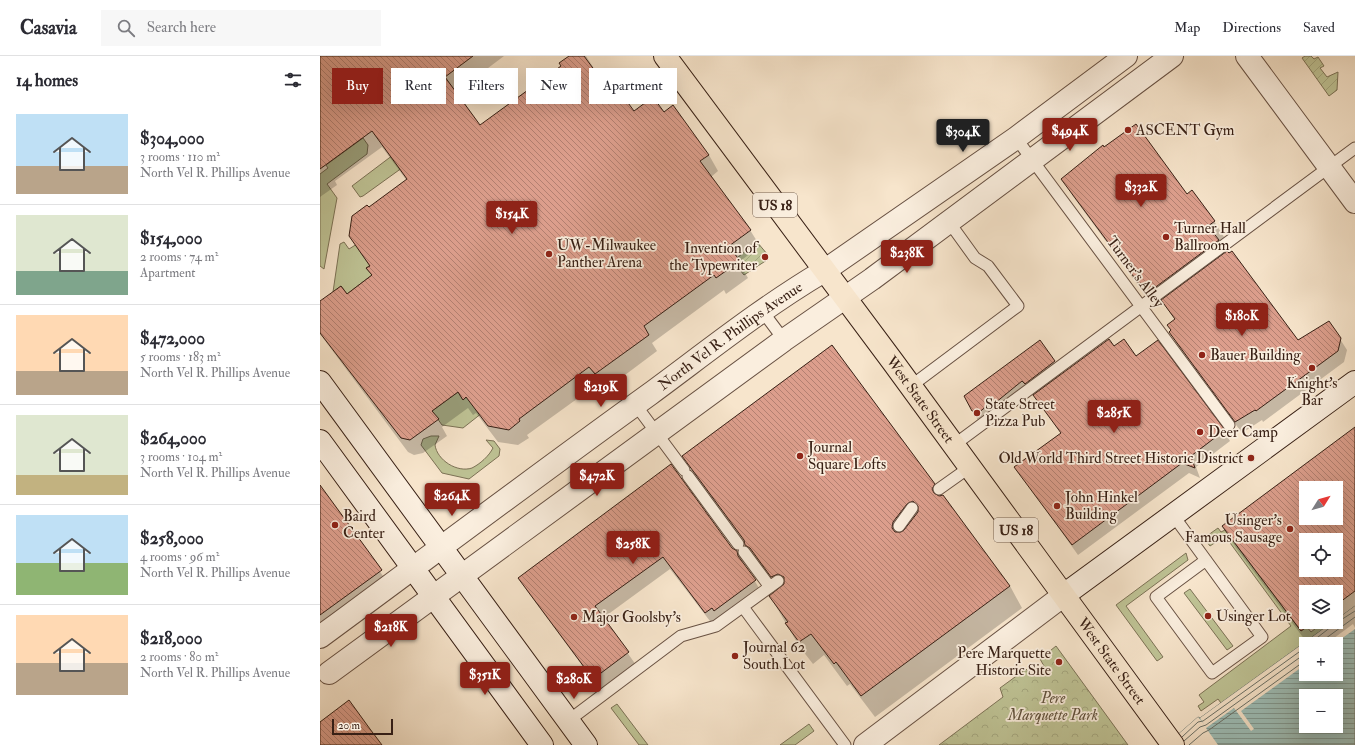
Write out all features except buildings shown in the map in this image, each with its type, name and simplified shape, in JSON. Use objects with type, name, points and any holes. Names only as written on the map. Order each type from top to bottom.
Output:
[{"type":"main road","name":"West State Street","points":[[665,56],[911,386],[1172,743]]},
{"type":"street","name":"North Vel R. Phillips Avenue","points":[[320,637],[635,404],[800,286],[1016,138],[1126,56]]},
{"type":"street","points":[[329,673],[656,433],[949,222],[1172,56]]},
{"type":"street","points":[[1248,57],[1355,202]]},
{"type":"street","points":[[320,382],[586,745]]},
{"type":"street","points":[[865,745],[1064,595],[1355,382]]},
{"type":"street","points":[[320,442],[542,745]]},
{"type":"lane","name":"Turner's Alley","points":[[1016,138],[1229,425]]},
{"type":"lane","points":[[954,445],[1355,148]]},
{"type":"lane","points":[[911,386],[1018,306],[988,266],[976,258],[949,222]]},
{"type":"lane","points":[[763,312],[784,340]]},
{"type":"lane","points":[[568,721],[681,636],[716,626],[774,584],[741,548],[635,404]]},
{"type":"lane","points":[[939,489],[970,467]]},
{"type":"lane","points":[[899,526],[912,508]]},
{"type":"lane","points":[[1173,515],[1206,560],[1262,637],[1212,673],[1156,597],[1206,560]]},
{"type":"lane","points":[[742,607],[846,745]]},
{"type":"green space","points":[[1305,56],[1311,56],[1314,59],[1318,57],[1324,66],[1320,68],[1327,77],[1338,72],[1337,90],[1329,96],[1302,58]]},
{"type":"green space","points":[[363,138],[368,145],[367,154],[327,184],[337,198],[324,269],[320,266],[320,174],[328,168],[326,165]]},
{"type":"green space","points":[[397,152],[406,165],[360,197],[352,186]]},
{"type":"green space","points":[[344,242],[349,249],[357,244],[372,264],[366,268],[372,275],[347,294],[341,286],[333,292],[340,244]]},
{"type":"green space","points":[[757,242],[768,255],[767,260],[744,275],[733,261]]},
{"type":"green space","points":[[458,392],[463,400],[469,395],[482,413],[463,428],[442,425],[432,411]]},
{"type":"green space","points":[[431,436],[439,436],[435,445],[440,456],[449,464],[460,469],[472,468],[487,457],[493,448],[486,440],[494,441],[500,449],[499,456],[469,479],[442,473],[421,445],[423,439]]},
{"type":"green space","points":[[1218,528],[1221,532],[1225,530],[1299,629],[1301,631],[1309,629],[1311,632],[1315,629],[1323,629],[1312,637],[1299,637],[1299,647],[1221,703],[1218,699],[1201,711],[1198,706],[1204,702],[1199,695],[1291,626],[1225,536],[1210,546],[1204,538]]},
{"type":"green space","points":[[1186,553],[1188,560],[1126,606],[1163,657],[1157,661],[1116,605]]},
{"type":"green space","points":[[1190,589],[1233,646],[1227,650],[1184,593]]},
{"type":"green space","name":"Pere Marquette Park","points":[[1056,646],[1128,745],[939,745],[1003,697],[1000,688],[1026,669],[1031,675],[1044,666],[1040,659]]},
{"type":"green space","points":[[617,704],[648,745],[639,745],[611,708]]},
{"type":"green space","points":[[809,724],[814,731],[795,745],[780,745]]},
{"type":"water","points":[[1355,606],[1355,745],[1166,745],[1198,717],[1200,718],[1299,647],[1299,681],[1343,681],[1343,637],[1312,637],[1323,629],[1343,629],[1343,615]]},
{"type":"pier","points":[[1355,606],[1355,629],[1343,638],[1312,637],[1323,629],[1343,629],[1343,615]]},
{"type":"pier","points":[[1299,647],[1299,669],[1241,711],[1254,729],[1251,731],[1234,708],[1206,728],[1218,745],[1166,745],[1198,717],[1204,724],[1200,718]]},
{"type":"place","name":"ASCENT Gym","points":[[1128,130]]},
{"type":"place","name":"Turner Hall Ballroom","points":[[1166,237]]},
{"type":"place","name":"UW-Milwaukee Panther Arena","points":[[549,254]]},
{"type":"place","name":"Invention of the Typewriter","points":[[765,257]]},
{"type":"place","name":"Bauer Building","points":[[1202,355]]},
{"type":"place","name":"Knight's Bar","points":[[1312,368]]},
{"type":"place","name":"State Street Pizza Pub","points":[[977,413]]},
{"type":"place","name":"Deer Camp","points":[[1200,432]]},
{"type":"place","name":"Journal Square Lofts","points":[[800,456]]},
{"type":"place","name":"Old World Third Street Historic District","points":[[1251,458]]},
{"type":"place","name":"John Hinkel Building","points":[[1057,506]]},
{"type":"place","name":"Baird Center","points":[[335,525]]},
{"type":"place","name":"Usinger's Famous Sausage","points":[[1290,529]]},
{"type":"place","name":"Usinger Lot","points":[[1208,616]]},
{"type":"place","name":"Major Goolsby's","points":[[574,617]]},
{"type":"place","name":"Journal 62 South Lot","points":[[735,656]]},
{"type":"place","name":"Pere Marquette Historic Site","points":[[1059,662]]}]
